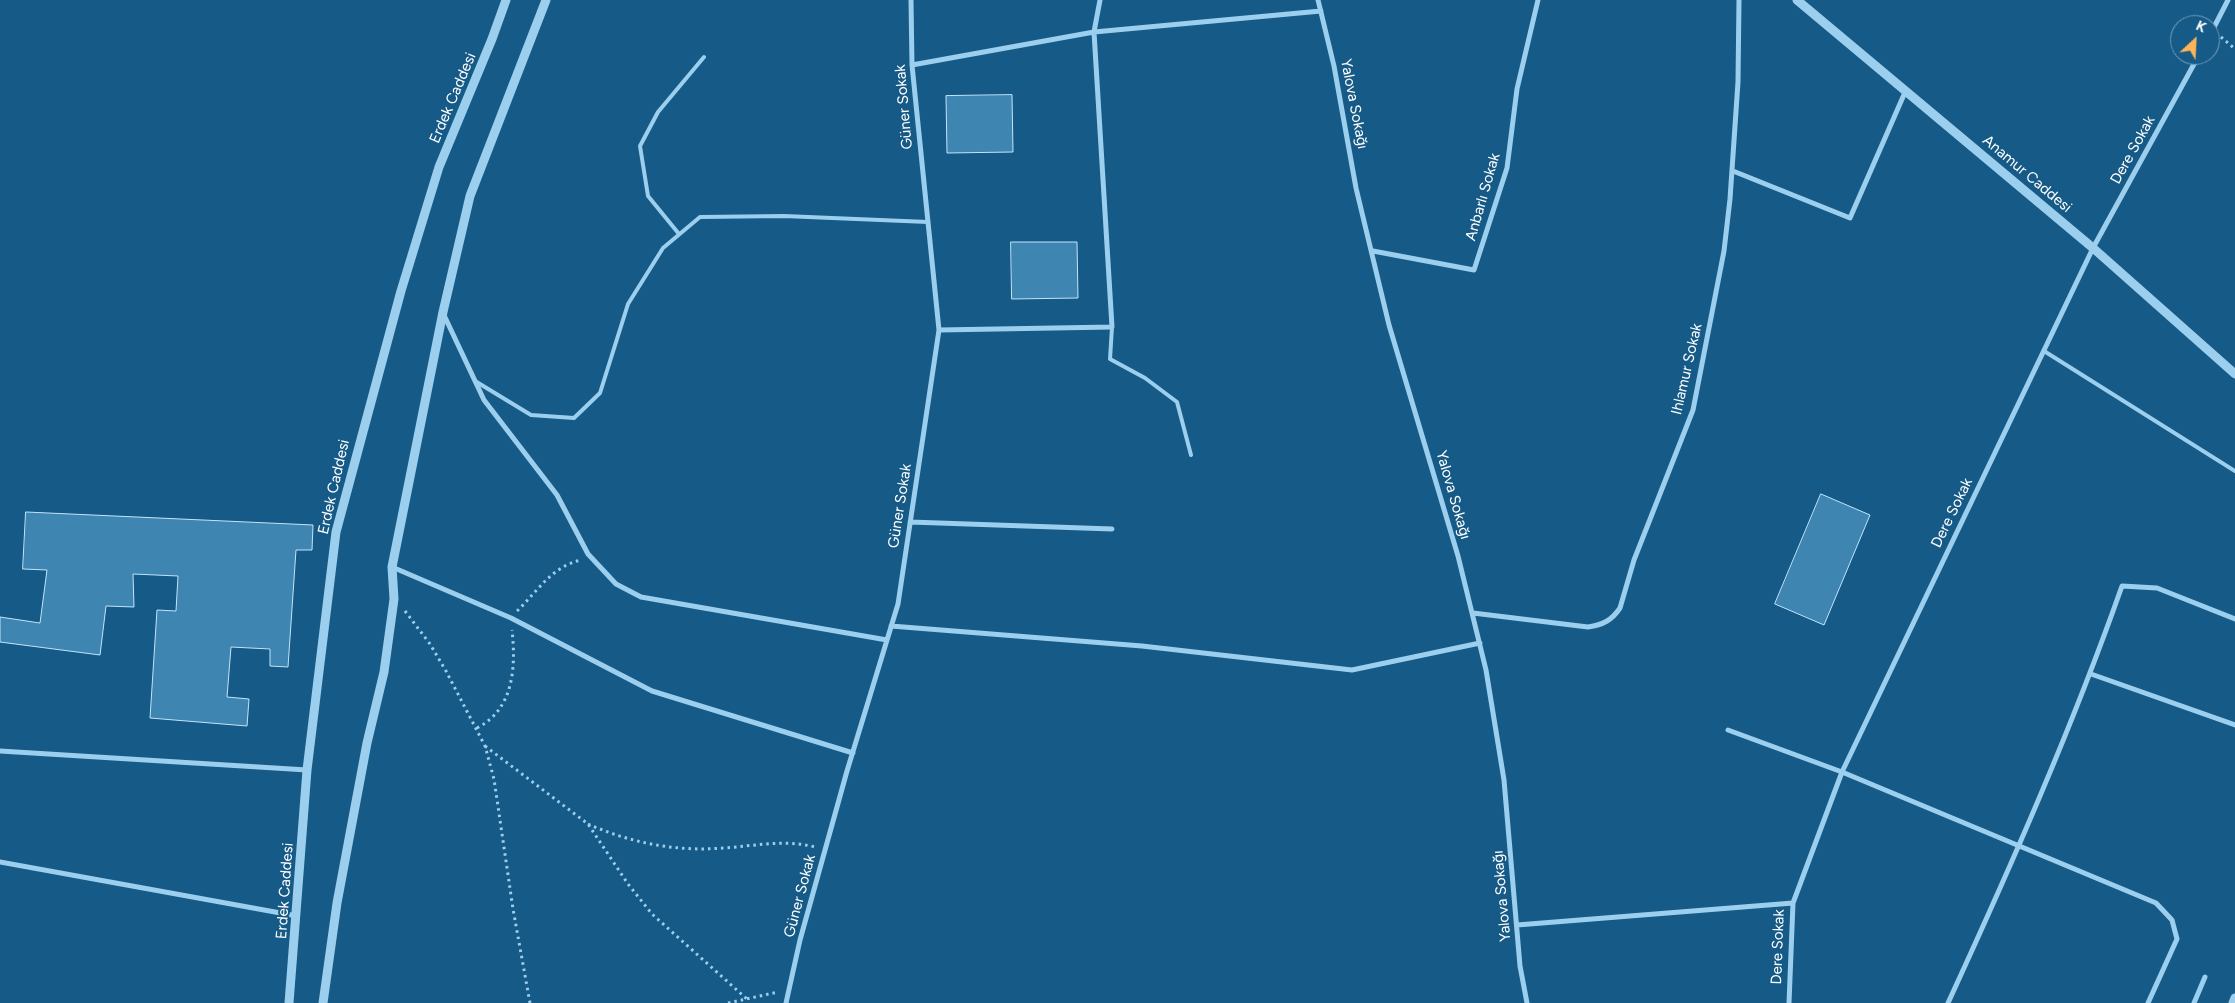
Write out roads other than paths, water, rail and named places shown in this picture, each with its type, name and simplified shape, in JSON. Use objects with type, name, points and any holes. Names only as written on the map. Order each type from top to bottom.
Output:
[{"type":"street","name":"Erdek Caddesi","points":[[290,1003],[298,916],[307,770],[336,532],[401,291],[438,167],[492,39],[506,0]]},
{"type":"street","points":[[322,1003],[337,903],[367,743],[384,672],[394,599],[392,567],[443,312],[470,196],[546,0]]},
{"type":"street","name":"Güner Sokak","points":[[786,1003],[826,849],[898,604],[939,330],[912,65],[911,0]]},
{"type":"street","points":[[939,330],[1112,327],[1094,32],[1100,0]]},
{"type":"street","name":"Yalova Sokağı","points":[[1318,0],[1344,118],[1356,188],[1388,324],[1474,613],[1497,728],[1527,1003]]},
{"type":"street","name":"Anbarlı Sokak","points":[[1372,251],[1474,270],[1507,168],[1517,89],[1538,0]]},
{"type":"street","name":"Ihlamur Sokak","points":[[1474,613],[1588,627],[1604,624],[1620,608],[1634,560],[1693,410],[1724,251],[1733,171],[1738,82],[1739,0]]},
{"type":"street","name":"Anamur Caddesi","points":[[1797,0],[2094,248],[2235,374]]},
{"type":"street","points":[[2220,16],[2228,0]]},
{"type":"street","points":[[912,65],[1094,32],[1321,10]]},
{"type":"street","name":"Dere Sokak","points":[[1789,1003],[1793,903],[1842,772],[2094,248],[2195,65]]},
{"type":"street","points":[[1733,171],[1850,218],[1906,90]]},
{"type":"street","points":[[443,312],[457,338],[473,380],[496,417],[557,496],[591,558],[616,584],[641,597],[887,640]]},
{"type":"street","points":[[910,522],[1112,530]]},
{"type":"street","points":[[392,567],[511,618],[652,691],[853,753]]},
{"type":"street","points":[[1948,1003],[2020,846],[2091,674],[2122,586],[2156,588],[2235,619]]},
{"type":"street","points":[[891,626],[1142,646],[1352,670],[1480,643]]},
{"type":"street","points":[[2091,674],[2235,724]]},
{"type":"street","points":[[1728,730],[1842,772],[2156,903],[2167,913],[2175,929],[2177,939],[2148,1003]]},
{"type":"street","points":[[0,751],[307,770]]},
{"type":"street","points":[[0,862],[298,916]]},
{"type":"street","points":[[1517,925],[1793,903]]},
{"type":"street","points":[[2194,1003],[2206,977]]},
{"type":"street","points":[[2233,1003],[2235,998]]},
{"type":"lane","points":[[679,234],[648,196],[640,146],[658,112],[704,57]]},
{"type":"lane","points":[[473,380],[531,415],[574,418],[600,393],[628,304],[663,248],[700,217],[784,216],[928,222]]},
{"type":"lane","points":[[1112,327],[1110,359],[1145,378],[1177,402],[1191,455]]},
{"type":"lane","points":[[2044,351],[2235,471]]}]
